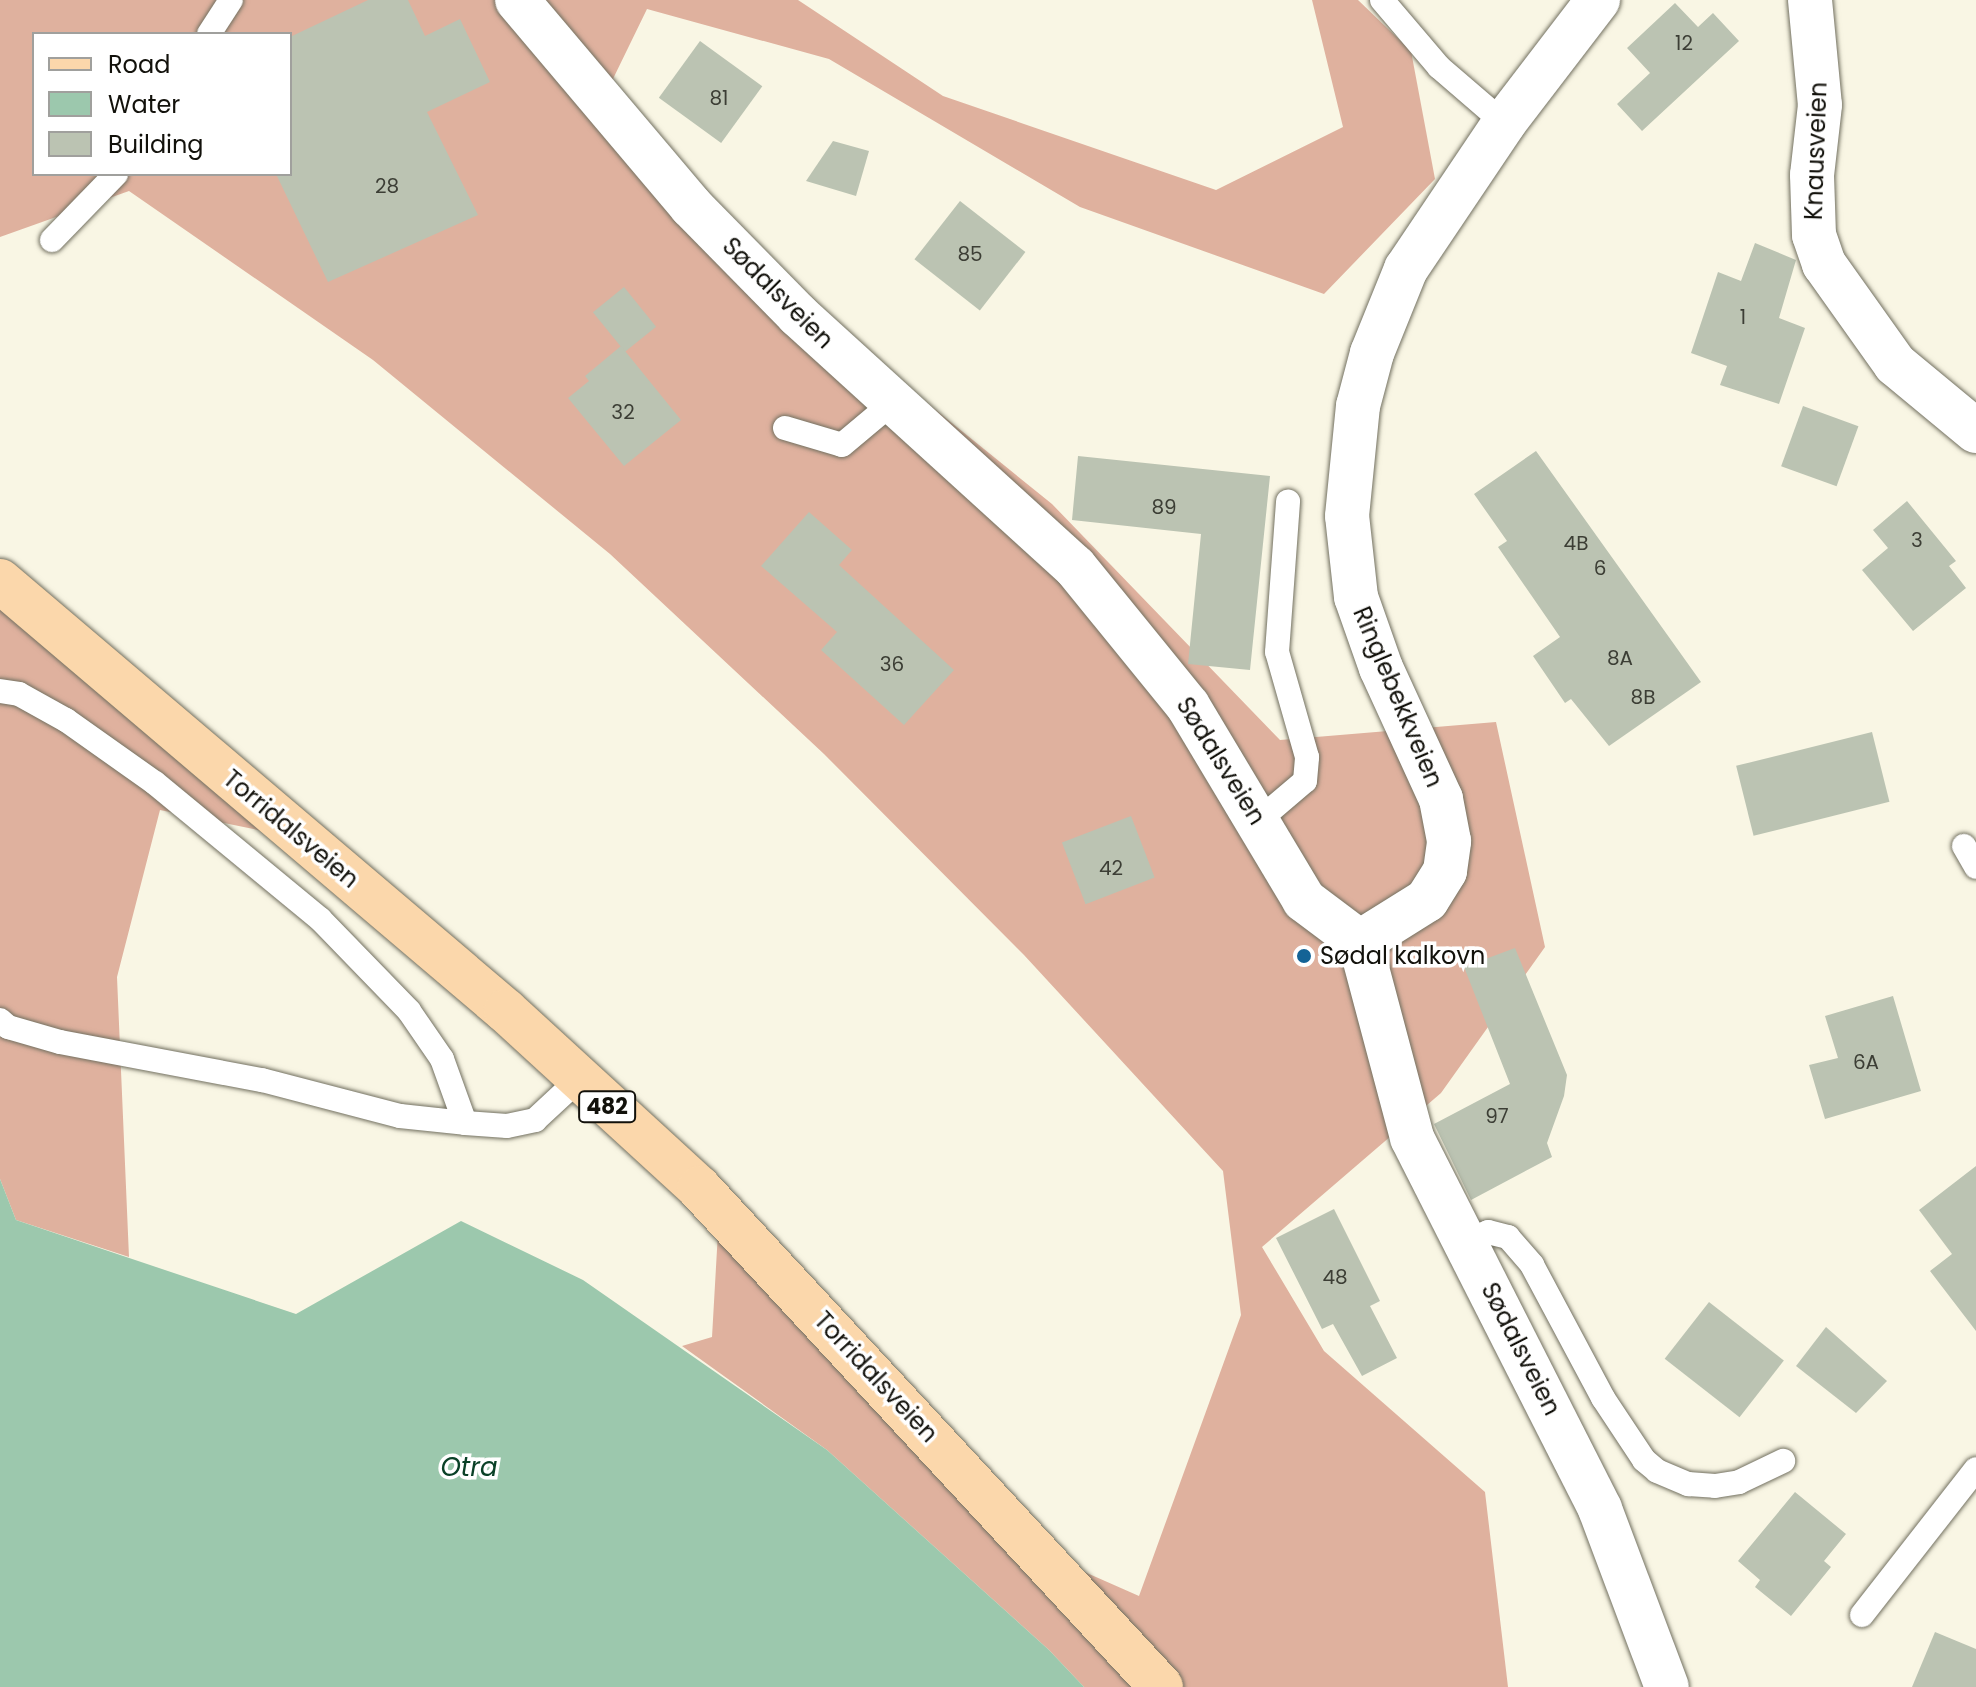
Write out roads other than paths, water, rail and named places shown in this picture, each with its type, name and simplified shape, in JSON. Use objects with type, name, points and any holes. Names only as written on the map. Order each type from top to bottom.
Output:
[{"type":"main road","name":"Torridalsveien","points":[[0,581],[506,1011],[699,1188],[1161,1687]]},
{"type":"street","name":"Sødalsveien","points":[[517,0],[691,206],[892,403],[1075,567],[1128,628],[1188,706],[1259,820],[1304,900],[1360,942],[1412,1138],[1600,1509],[1667,1687]]},
{"type":"street","name":"Ringlebekkveien","points":[[1360,942],[1427,900],[1445,871],[1449,841],[1441,799],[1387,682],[1356,597],[1347,516],[1358,406],[1376,340],[1406,269],[1504,123],[1598,0]]},
{"type":"street","name":"Knausveien","points":[[1810,0],[1820,105],[1812,175],[1814,235],[1824,264],[1895,364],[1976,431]]},
{"type":"lane","points":[[210,32],[231,0]]},
{"type":"lane","points":[[1382,0],[1439,67],[1504,123]]},
{"type":"lane","points":[[52,240],[114,176]]},
{"type":"lane","points":[[785,428],[842,445],[892,403]]},
{"type":"lane","points":[[1259,820],[1305,781],[1307,757],[1277,652],[1288,501]]},
{"type":"lane","points":[[0,691],[19,694],[66,720],[155,783],[320,919],[409,1011],[442,1059],[465,1123]]},
{"type":"lane","points":[[1964,846],[1976,867]]},
{"type":"lane","points":[[0,1020],[8,1027],[60,1042],[262,1080],[400,1116],[465,1123],[507,1126],[535,1120],[578,1080]]},
{"type":"lane","points":[[1466,1241],[1488,1232],[1508,1237],[1532,1265],[1603,1398],[1644,1460],[1657,1471],[1688,1484],[1715,1486],[1739,1482],[1783,1461]]},
{"type":"lane","points":[[1862,1615],[1976,1469]]},
{"type":"water","name":"Otra","points":[[0,1179],[16,1220],[296,1314],[461,1221],[583,1280],[827,1450],[1049,1650],[1084,1687],[0,1687]]},
{"type":"place","name":"Sødal kalkovn","points":[[1304,956]]}]
